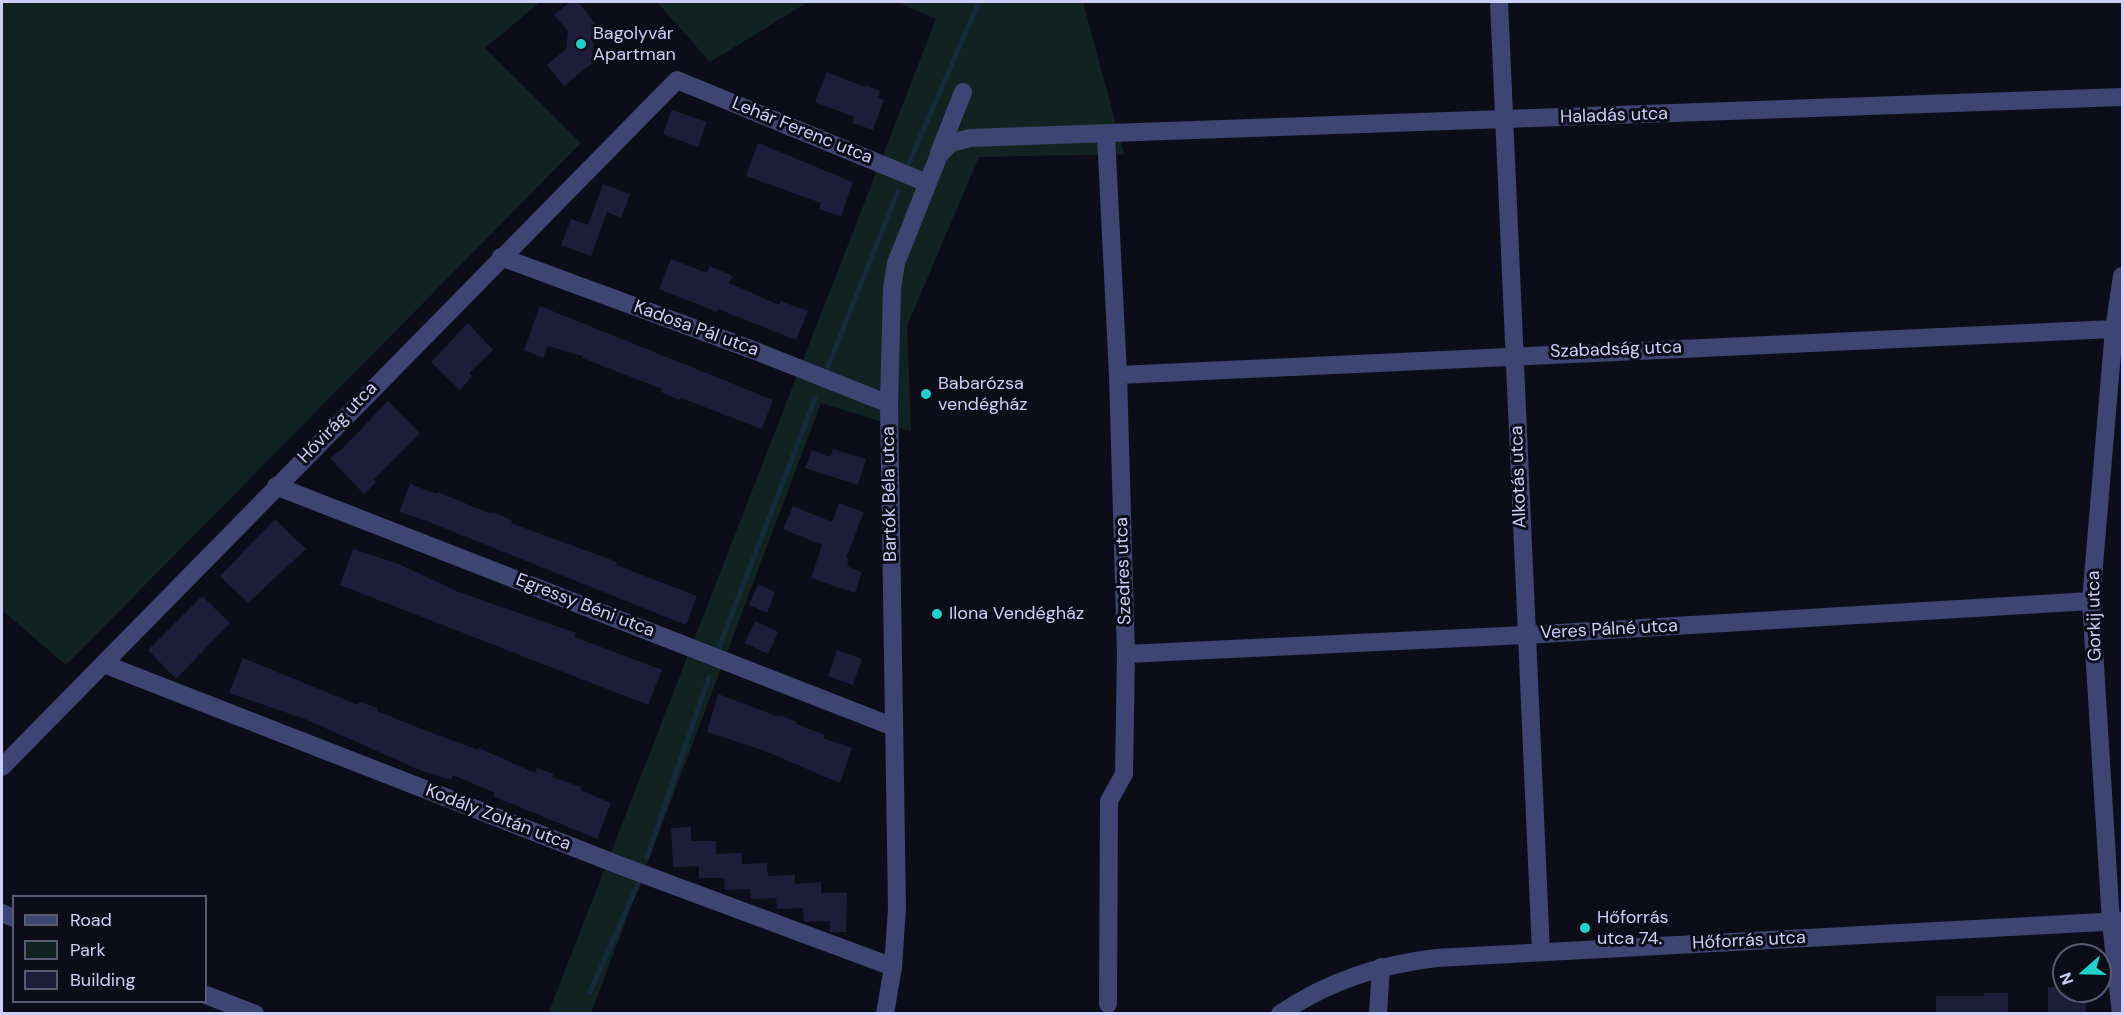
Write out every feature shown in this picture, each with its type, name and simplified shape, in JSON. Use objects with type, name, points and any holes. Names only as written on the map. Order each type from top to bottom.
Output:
[{"type":"street","name":"Alkotás utca","points":[[1499,2],[1525,635],[1542,951]]},
{"type":"street","name":"Lehár Ferenc utca","points":[[677,80],[927,183]]},
{"type":"street","name":"Hóvirág utca","points":[[2,767],[677,80]]},
{"type":"street","name":"Bartók Béla utca","points":[[885,1014],[893,967],[897,908],[889,404],[894,274],[963,92]]},
{"type":"street","name":"Haladás utca","points":[[1106,135],[2122,97]]},
{"type":"street","points":[[939,155],[951,143],[970,138],[1106,135]]},
{"type":"street","name":"Szedres utca","points":[[1106,135],[1118,375],[1126,654],[1124,774],[1109,801],[1108,1004]]},
{"type":"street","name":"Kadosa Pál utca","points":[[501,257],[753,350],[889,404]]},
{"type":"street","name":"Gorkij utca","points":[[2121,1014],[2117,922],[2091,601],[2114,329],[2122,276]]},
{"type":"street","name":"Szabadság utca","points":[[1118,375],[2114,329]]},
{"type":"street","name":"Egressy Béni utca","points":[[276,486],[894,727]]},
{"type":"street","name":"Veres Pálné utca","points":[[1126,654],[1525,635],[2091,601]]},
{"type":"street","name":"Kodály Zoltán utca","points":[[104,664],[613,862],[893,967]]},
{"type":"street","name":"Hőforrás utca","points":[[1280,1014],[1332,984],[1381,967],[1436,958],[2117,922]]},
{"type":"street","points":[[1378,1014],[1381,967]]},
{"type":"street","points":[[207,995],[255,1014]]},
{"type":"green space","points":[[2,2],[540,2],[485,48],[581,143],[66,665],[2,610]]},
{"type":"green space","points":[[657,2],[808,2],[710,62]]},
{"type":"green space","points":[[897,2],[1083,2],[1124,154],[979,157],[907,326],[911,431],[821,403],[591,1013],[548,1014],[936,19]]},
{"type":"building","points":[[570,2],[578,2],[595,23],[592,63],[564,86],[547,65],[566,49],[568,31],[554,15]]},
{"type":"building","points":[[827,72],[880,91],[878,98],[884,100],[873,130],[852,123],[854,117],[815,102]]},
{"type":"building","points":[[672,110],[707,122],[698,147],[663,134]]},
{"type":"building","points":[[758,143],[853,182],[841,216],[819,209],[821,203],[746,176]]},
{"type":"building","points":[[603,184],[630,194],[621,218],[607,212],[591,256],[561,245],[571,219],[588,225]]},
{"type":"building","points":[[671,259],[707,273],[710,266],[733,276],[729,283],[779,305],[781,301],[808,311],[796,340],[718,309],[717,312],[659,289]]},
{"type":"building","points":[[540,306],[773,400],[762,429],[681,398],[680,400],[661,392],[662,389],[582,358],[582,356],[548,346],[543,358],[524,350]]},
{"type":"building","points":[[468,323],[493,350],[469,373],[472,376],[460,390],[431,362]]},
{"type":"building","points":[[388,401],[420,433],[374,479],[376,482],[364,494],[330,458],[344,447]]},
{"type":"building","points":[[833,449],[866,459],[858,485],[805,468],[812,450],[830,457]]},
{"type":"building","points":[[410,484],[437,494],[438,492],[491,514],[492,512],[512,520],[511,523],[617,562],[616,565],[697,596],[686,625],[399,512]]},
{"type":"building","points":[[839,503],[864,512],[846,558],[849,559],[847,566],[862,572],[855,593],[811,578],[822,545],[783,529],[793,506],[832,522]]},
{"type":"building","points":[[275,519],[306,549],[248,603],[220,576]]},
{"type":"building","points":[[353,549],[399,564],[456,591],[576,633],[574,637],[662,670],[648,705],[340,585]]},
{"type":"building","points":[[758,584],[775,592],[767,613],[749,605]]},
{"type":"building","points":[[202,596],[230,623],[176,679],[148,650]]},
{"type":"building","points":[[755,621],[778,632],[768,654],[745,643]]},
{"type":"building","points":[[837,650],[862,659],[853,685],[828,676]]},
{"type":"building","points":[[243,658],[358,705],[360,702],[378,708],[377,711],[478,750],[479,748],[535,773],[537,768],[554,774],[552,777],[581,787],[580,790],[611,803],[597,839],[493,796],[495,793],[453,775],[451,780],[422,771],[305,719],[229,693]]},
{"type":"building","points":[[718,694],[779,717],[780,715],[825,735],[823,738],[852,748],[840,783],[765,751],[707,732]]},
{"type":"building","points":[[691,827],[691,841],[716,841],[716,854],[742,853],[742,864],[767,863],[768,876],[795,875],[795,884],[821,882],[821,893],[847,893],[846,932],[830,932],[830,921],[804,922],[803,908],[777,909],[776,898],[751,899],[750,889],[725,890],[724,878],[699,878],[699,866],[673,867],[671,828]]},
{"type":"building","points":[[2048,987],[2052,987],[2052,1003],[2086,1003],[2086,1014],[2048,1014]]},
{"type":"building","points":[[1984,993],[2008,993],[2008,1014],[1936,1014],[1936,996],[1984,996]]},
{"type":"waterway","points":[[908,165],[979,2]]},
{"type":"waterway","points":[[825,374],[898,191]]},
{"type":"waterway","points":[[718,650],[815,399]]},
{"type":"waterway","points":[[647,857],[709,677]]},
{"type":"waterway","points":[[590,992],[638,884]]},
{"type":"place","name":"Bagolyvár Apartman","points":[[581,44]]},
{"type":"place","name":"Babarózsa vendégház","points":[[926,394]]},
{"type":"place","name":"Ilona Vendégház","points":[[937,614]]},
{"type":"place","name":"Hőforrás utca 74.","points":[[1585,928]]}]
